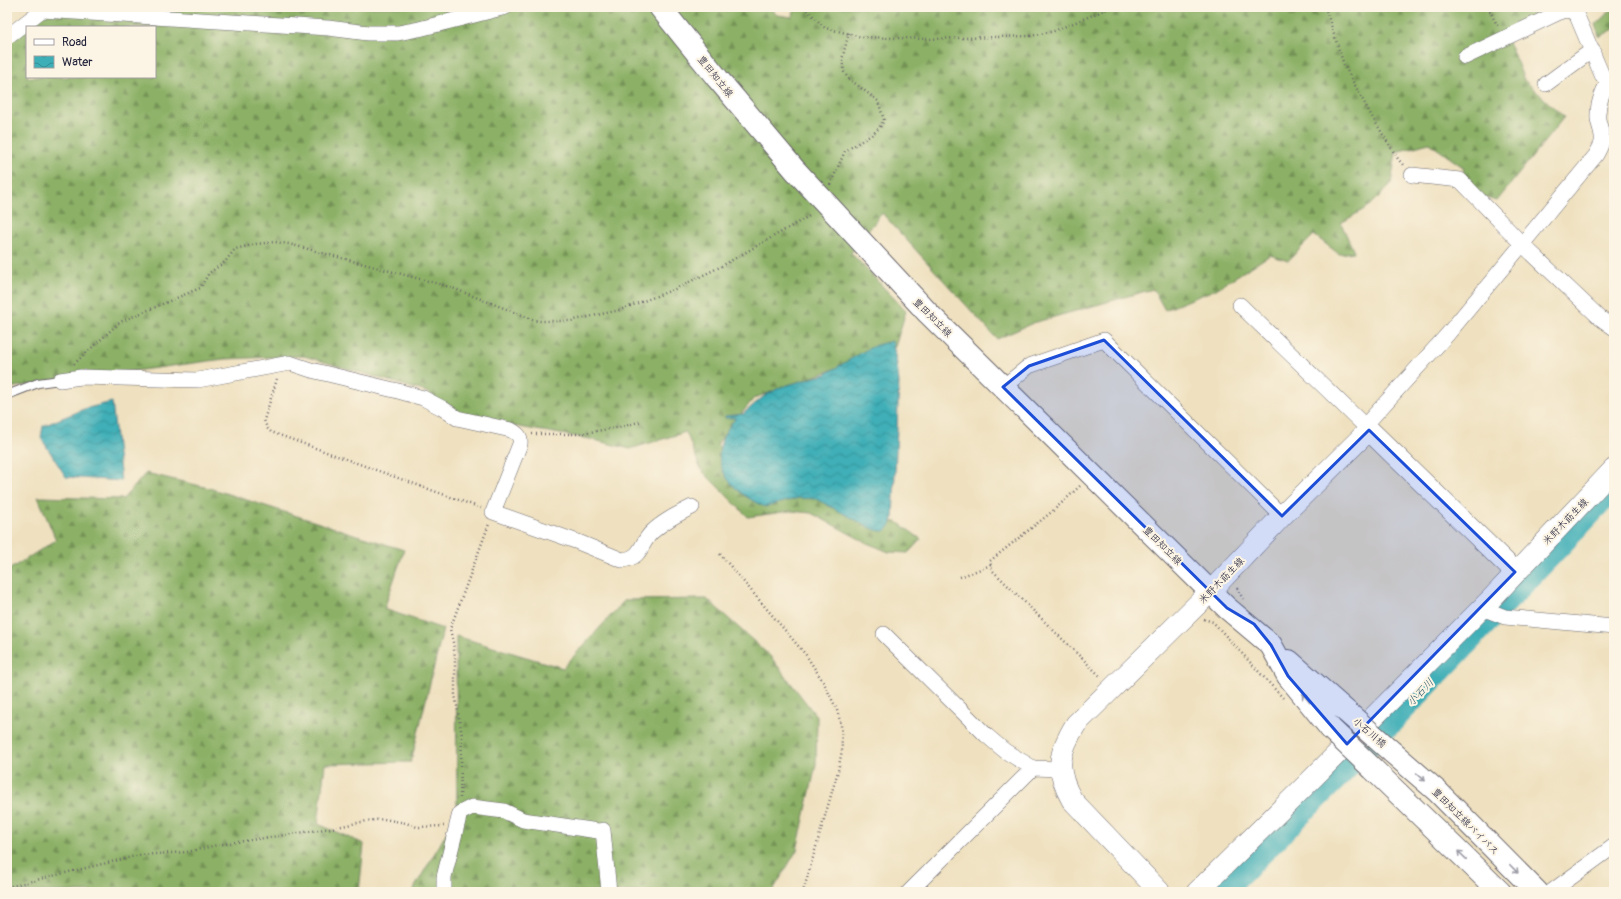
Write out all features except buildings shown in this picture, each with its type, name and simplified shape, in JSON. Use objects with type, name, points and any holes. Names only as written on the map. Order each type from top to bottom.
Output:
[{"type":"main road","name":"豊田知立線","points":[[660,7],[718,79],[795,170],[928,313],[1210,592],[1348,713]]},
{"type":"main road","name":"米野木莇生線","points":[[1160,892],[1072,800],[1063,786],[1059,769],[1064,742],[1076,724],[1210,592],[1282,516],[1369,430]]},
{"type":"main road","points":[[1369,430],[1515,572]]},
{"type":"main road","name":"米野木莇生線","points":[[1197,892],[1485,608],[1515,572],[1614,469]]},
{"type":"main road","name":"豊田知立線","points":[[1271,645],[1288,676],[1331,728],[1500,892]]},
{"type":"main road","name":"小石川橋","points":[[1348,713],[1392,752]]},
{"type":"main road","name":"豊田知立線バイパス","points":[[1392,752],[1438,792],[1537,892]]},
{"type":"street","points":[[7,37],[42,10],[328,28],[368,33],[398,33],[419,30],[506,7]]},
{"type":"street","points":[[1369,430],[1369,421],[1447,335],[1596,155],[1602,142],[1602,131],[1598,120],[1599,105],[1611,79],[1602,75],[1577,16],[1572,11],[1564,10],[1465,57]]},
{"type":"street","points":[[1546,84],[1593,51]]},
{"type":"street","points":[[1412,175],[1460,180],[1522,244],[1600,318],[1614,328]]},
{"type":"street","points":[[1240,305],[1369,430]]},
{"type":"street","points":[[1003,387],[1029,366],[1104,340],[1282,516]]},
{"type":"street","points":[[60,380],[80,377],[198,380],[290,363],[311,370],[398,390],[423,398],[457,418],[511,430],[519,436],[520,444],[493,512],[596,548],[622,560],[628,560],[637,555],[650,534],[667,520],[692,507]]},
{"type":"street","points":[[1485,608],[1505,617],[1614,627]]},
{"type":"street","points":[[884,634],[1005,751],[1033,768],[1059,769]]},
{"type":"street","points":[[909,892],[1033,768]]},
{"type":"street","points":[[444,892],[444,877],[460,812],[472,807],[504,811],[523,820],[553,825],[603,830],[609,892]]},
{"type":"street","points":[[1551,892],[1614,846]]},
{"type":"lane","points":[[7,395],[24,387],[38,383],[60,380]]},
{"type":"path","points":[[804,7],[825,28],[849,32],[862,37],[928,39],[1031,36],[1054,31],[1112,7]]},
{"type":"path","points":[[1325,7],[1344,65],[1371,115],[1398,159],[1412,175]]},
{"type":"path","points":[[1488,7],[1504,38]]},
{"type":"path","points":[[827,192],[845,151],[873,134],[884,120],[878,101],[848,78],[844,72],[842,60],[849,32]]},
{"type":"path","points":[[60,380],[79,358],[120,322],[200,288],[209,273],[225,262],[235,250],[256,244],[275,242],[289,244],[450,287],[537,321],[570,321],[620,310],[675,289],[720,267],[811,214]]},
{"type":"path","points":[[278,364],[278,376],[264,420],[267,428],[271,432],[493,512],[450,629],[455,657],[455,694],[462,736],[460,763],[460,812]]},
{"type":"path","points":[[519,436],[578,434],[621,427],[642,421]]},
{"type":"path","points":[[1092,474],[1054,510],[990,561],[992,570],[1106,682],[1110,690]]},
{"type":"path","points":[[720,554],[806,655],[824,683],[837,710],[841,725],[842,750],[838,771],[803,892]]},
{"type":"path","points":[[960,577],[991,565]]},
{"type":"path","points":[[1194,608],[1205,620],[1213,622],[1285,701]]},
{"type":"path","points":[[7,887],[140,855],[188,852],[217,844],[332,828],[367,821],[384,820],[406,823],[417,827],[456,827]]},
{"type":"highlighted area","points":[[1104,340],[1282,516],[1369,430],[1515,572],[1347,744],[1288,676],[1271,645],[1254,624],[1227,608],[1003,387],[1029,366]]},
{"type":"green space","points":[[33,7],[769,7],[777,15],[792,17],[796,7],[1536,7],[1538,14],[1504,30],[1524,80],[1564,117],[1497,201],[1467,193],[1463,167],[1429,143],[1396,152],[1391,184],[1371,205],[1341,223],[1354,252],[1339,254],[1314,235],[1288,261],[1270,255],[1216,289],[1165,310],[1153,289],[1033,323],[997,339],[882,213],[851,253],[906,311],[895,347],[754,398],[717,444],[738,478],[789,491],[852,502],[876,521],[897,522],[921,539],[908,553],[889,552],[867,543],[811,513],[790,511],[748,517],[701,470],[686,432],[630,449],[590,439],[460,417],[427,392],[304,356],[224,359],[7,388],[7,38]]},
{"type":"green space","points":[[1614,7],[1614,29],[1599,37],[1596,24]]},
{"type":"green space","points":[[146,473],[209,488],[404,550],[384,609],[443,629],[411,762],[325,764],[318,824],[364,844],[359,892],[7,892],[7,571],[56,540],[38,497],[123,499]]},
{"type":"green space","points":[[707,599],[770,656],[817,717],[816,765],[797,850],[772,892],[412,892],[457,815],[456,636],[563,668],[625,600]]},
{"type":"water","points":[[892,341],[899,382],[893,519],[890,527],[885,531],[879,531],[871,528],[816,499],[799,498],[765,507],[738,490],[729,481],[722,470],[719,458],[720,445],[726,432],[736,418],[725,418],[725,416],[743,414],[764,396],[781,387],[826,374],[876,345]]},
{"type":"water","points":[[112,402],[121,481],[66,477],[41,438],[43,426],[84,409]]},
{"type":"waterway","name":"小石川","points":[[1223,892],[1368,747],[1614,489]]}]
